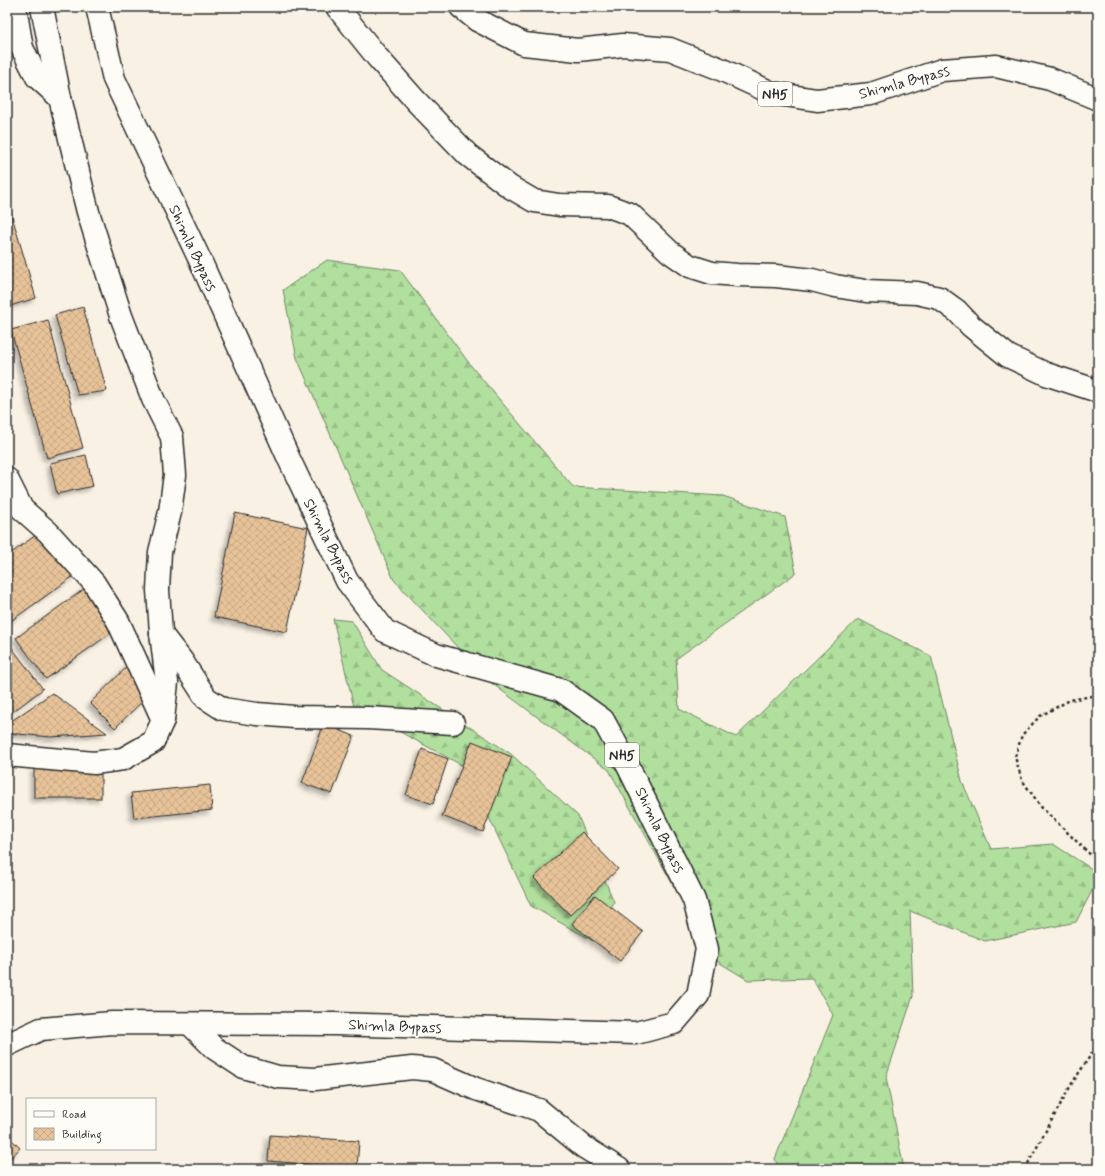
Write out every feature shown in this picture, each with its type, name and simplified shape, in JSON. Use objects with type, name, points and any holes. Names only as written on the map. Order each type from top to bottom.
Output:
[{"type":"main road","points":[[15,7],[22,48],[37,77],[60,98]]},
{"type":"main road","points":[[7,755],[94,763],[123,759],[153,742],[163,720],[166,682],[158,590],[160,552],[170,512],[175,475],[172,437],[153,399],[121,316],[88,212],[60,98],[42,7]]},
{"type":"main road","name":"Shimla Bypass","points":[[7,1045],[41,1029],[112,1023],[334,1024],[636,1033],[674,1022],[698,995],[707,949],[694,900],[628,766],[603,720],[561,690],[436,655],[385,631],[347,582],[289,459],[200,260],[114,80],[97,7]]},
{"type":"main road","points":[[337,7],[378,58],[416,101],[468,155],[510,187],[534,201],[559,205],[608,206],[630,214],[670,252],[690,266],[712,273],[790,277],[866,291],[917,293],[939,298],[957,310],[971,326],[1008,356],[1046,374],[1098,391]]},
{"type":"main road","name":"Shimla Bypass","points":[[462,7],[476,20],[524,44],[578,50],[623,45],[670,49],[718,68],[772,93],[817,100],[871,94],[942,70],[996,66],[1050,80],[1098,99]]},
{"type":"main road","points":[[7,479],[22,509],[48,532],[94,583],[118,621],[163,720]]},
{"type":"main road","points":[[161,633],[182,661],[206,698],[223,709],[294,717],[368,718],[453,723]]},
{"type":"main road","points":[[190,1024],[214,1048],[243,1067],[278,1077],[315,1079],[412,1068],[433,1070],[476,1089],[540,1110],[584,1147],[619,1169]]},
{"type":"path","points":[[1098,695],[1070,700],[1040,716],[1022,736],[1015,757],[1022,780],[1042,808],[1098,862]]},
{"type":"path","points":[[1025,1169],[1071,1085],[1098,1044]]},
{"type":"green space","points":[[327,260],[400,270],[472,367],[573,487],[723,496],[785,517],[796,573],[676,659],[679,709],[736,737],[858,619],[931,656],[962,781],[991,849],[1053,844],[1098,873],[1098,879],[1076,922],[985,941],[910,911],[913,996],[886,1077],[904,1169],[779,1169],[775,1159],[833,1015],[812,978],[748,980],[715,960],[609,770],[490,682],[394,580],[297,358],[283,290]]},
{"type":"green space","points":[[333,619],[352,621],[382,670],[511,754],[578,816],[614,902],[593,941],[531,906],[465,767],[354,707]]},
{"type":"building","points":[[7,199],[36,298],[7,307]]},
{"type":"building","points":[[83,307],[107,391],[78,395],[55,315]]},
{"type":"building","points":[[48,320],[83,448],[47,458],[11,330]]},
{"type":"building","points":[[86,455],[93,486],[57,494],[50,463]]},
{"type":"building","points":[[235,513],[308,528],[287,632],[214,617]]},
{"type":"building","points":[[50,525],[82,570],[8,623],[7,556]]},
{"type":"building","points":[[98,579],[128,621],[46,679],[16,638]]},
{"type":"building","points":[[10,645],[43,689],[7,716],[7,647]]},
{"type":"building","points":[[136,658],[161,683],[115,728],[90,703]]},
{"type":"building","points":[[52,693],[107,733],[51,737],[7,733],[7,724]]},
{"type":"building","points":[[324,724],[354,736],[332,794],[302,783]]},
{"type":"building","points":[[472,741],[512,757],[483,832],[442,816]]},
{"type":"building","points":[[422,749],[448,759],[433,804],[406,795]]},
{"type":"building","points":[[34,769],[101,769],[101,798],[34,798]]},
{"type":"building","points":[[210,785],[212,810],[134,818],[131,793]]},
{"type":"building","points":[[582,832],[618,869],[570,915],[534,878]]},
{"type":"building","points":[[595,895],[643,932],[620,961],[572,924]]},
{"type":"building","points":[[7,1135],[20,1148],[7,1162]]},
{"type":"building","points":[[270,1135],[359,1141],[357,1168],[268,1161]]}]
